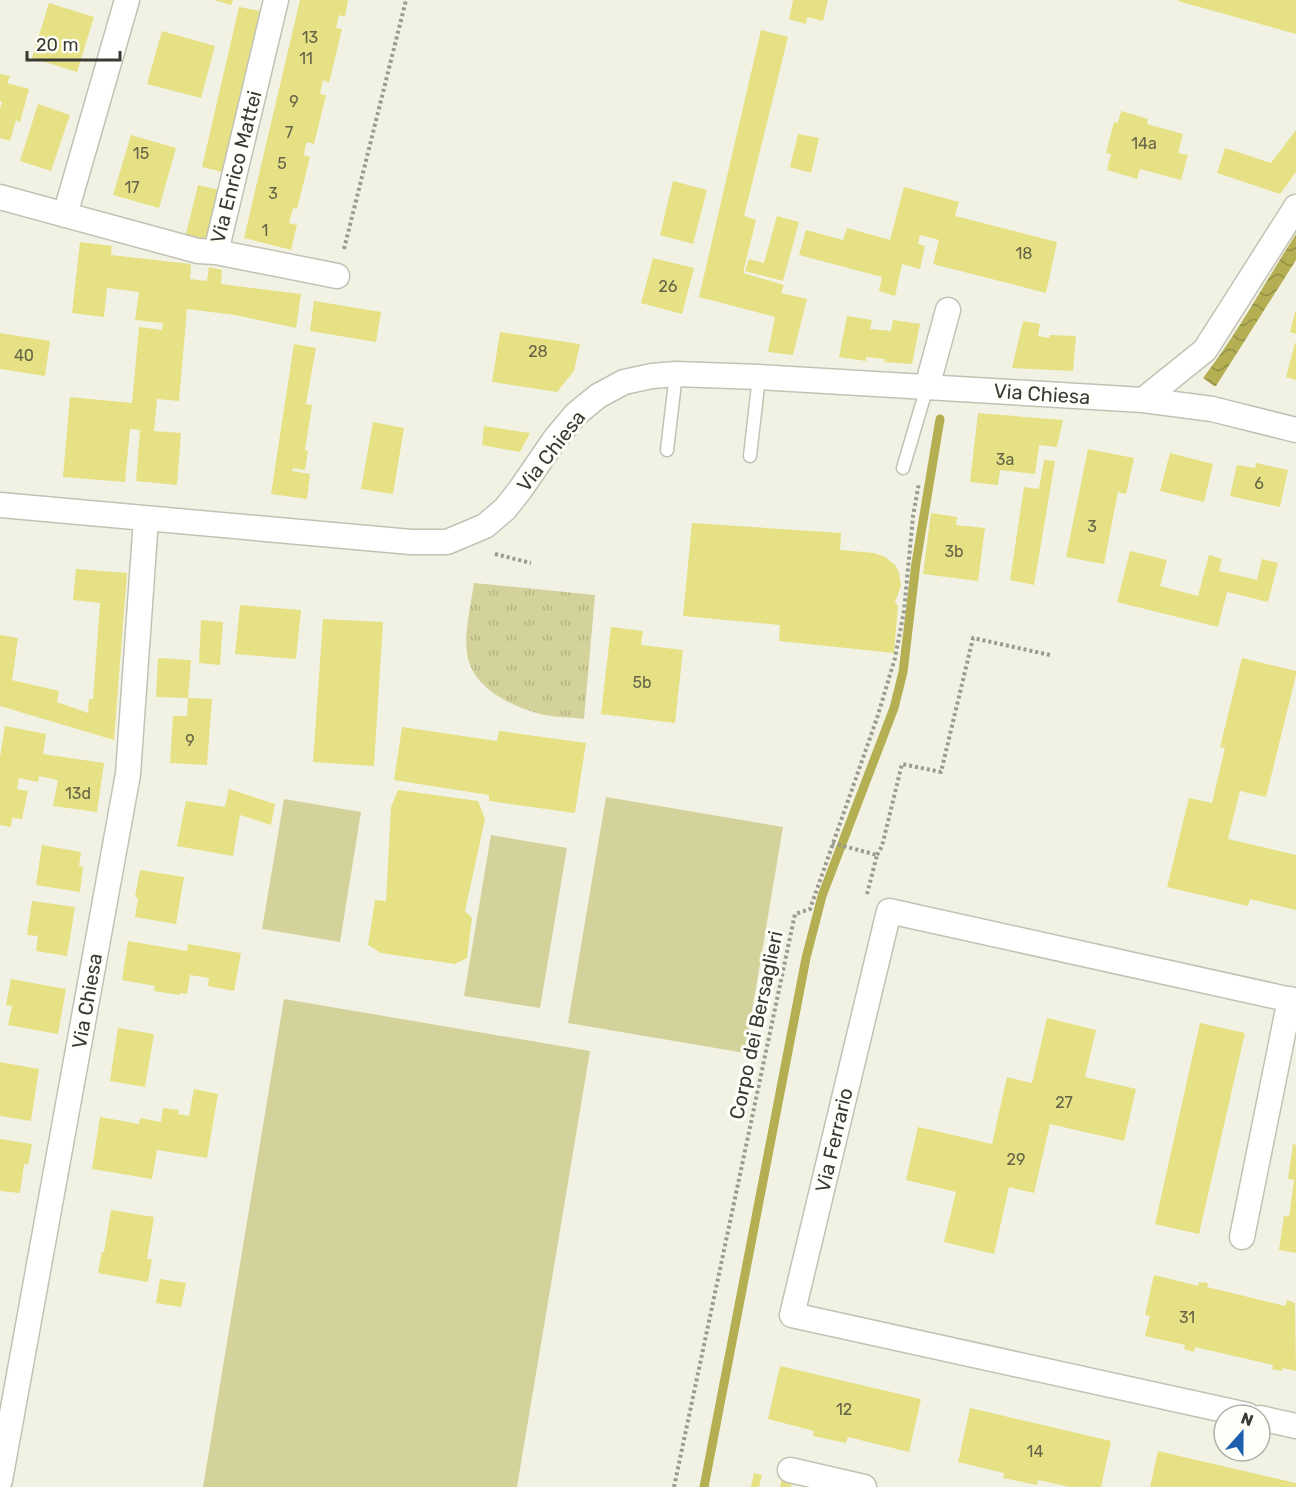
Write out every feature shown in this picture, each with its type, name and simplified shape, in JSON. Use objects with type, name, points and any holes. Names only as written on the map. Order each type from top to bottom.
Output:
[{"type":"street","points":[[65,215],[127,0]]},
{"type":"street","name":"Via Enrico Mattei","points":[[0,197],[198,251],[216,252],[276,0]]},
{"type":"street","points":[[1143,400],[1204,350],[1296,207]]},
{"type":"street","points":[[216,252],[337,276]]},
{"type":"street","points":[[927,387],[948,310]]},
{"type":"street","name":"Via Chiesa","points":[[0,505],[411,542],[447,542],[485,526],[505,508],[537,467],[555,439],[576,414],[598,396],[624,382],[676,374],[1143,400],[1212,409],[1296,430]]},
{"type":"street","name":"Via Chiesa","points":[[0,1480],[128,774],[146,519]]},
{"type":"street","points":[[889,911],[1293,1000],[1242,1237]]},
{"type":"street","name":"Via Ferrario","points":[[889,911],[792,1315],[1212,1407]]},
{"type":"street","points":[[1272,1421],[1296,1426]]},
{"type":"street","points":[[790,1470],[864,1487]]},
{"type":"lane","points":[[667,450],[676,374]]},
{"type":"lane","points":[[750,456],[759,377]]},
{"type":"lane","points":[[903,468],[927,387]]},
{"type":"path","points":[[337,276],[405,0]]},
{"type":"path","name":"Corpo dei Bersaglieri","points":[[674,1487],[795,914],[810,909],[877,718],[895,658],[904,611],[914,516]]},
{"type":"path","points":[[889,911],[867,893],[877,855],[882,846],[902,764],[940,772],[973,638],[1050,656]]},
{"type":"path","points":[[834,843],[877,855]]},
{"type":"green space","points":[[474,583],[595,595],[584,719],[533,712],[501,698],[482,683],[470,664],[466,645]]},
{"type":"green space","points":[[606,797],[783,827],[745,1053],[568,1023]]},
{"type":"green space","points":[[284,799],[361,812],[340,942],[262,929]]},
{"type":"green space","points":[[491,835],[567,848],[540,1008],[464,996]]},
{"type":"green space","points":[[284,999],[590,1051],[517,1487],[203,1487]]},
{"type":"water","points":[[1296,234],[1296,260],[1214,386],[1203,378],[1240,325]]},
{"type":"building","points":[[214,0],[233,0],[231,5]]},
{"type":"building","points":[[300,0],[348,0],[345,17],[339,15],[336,28],[342,29],[329,83],[323,80],[320,94],[326,95],[314,144],[307,142],[305,148],[304,155],[310,157],[297,209],[293,208],[289,223],[297,225],[291,250],[244,238]]},
{"type":"building","points":[[793,0],[828,0],[823,21],[807,17],[806,24],[789,19]]},
{"type":"building","points":[[1296,0],[1296,34],[1178,1]]},
{"type":"building","points":[[49,3],[94,17],[77,72],[32,58]]},
{"type":"building","points":[[239,7],[260,11],[222,172],[202,167]]},
{"type":"building","points":[[761,30],[788,37],[744,216],[756,220],[743,273],[784,285],[781,293],[807,299],[793,355],[768,352],[775,317],[699,297]]},
{"type":"building","points":[[162,31],[215,46],[201,98],[147,84]]},
{"type":"building","points":[[0,74],[10,76],[7,83],[29,89],[20,122],[16,120],[10,141],[0,138],[2,102],[0,101]]},
{"type":"building","points":[[38,104],[70,115],[51,171],[20,161]]},
{"type":"building","points":[[1121,111],[1148,119],[1147,124],[1183,134],[1178,153],[1188,155],[1181,180],[1140,169],[1137,179],[1107,170],[1111,154],[1106,153],[1114,122],[1118,123]]},
{"type":"building","points":[[1296,130],[1296,172],[1280,194],[1217,173],[1225,148],[1271,163]]},
{"type":"building","points":[[798,134],[819,138],[811,173],[790,167]]},
{"type":"building","points":[[131,135],[176,148],[159,208],[113,195]]},
{"type":"building","points":[[673,181],[707,190],[693,244],[660,235]]},
{"type":"building","points":[[198,185],[219,190],[206,240],[186,234]]},
{"type":"building","points":[[904,187],[959,202],[955,216],[1057,242],[1046,293],[933,264],[939,240],[920,235],[918,244],[925,246],[920,269],[902,264],[895,296],[879,291],[882,277],[799,255],[806,230],[843,240],[847,228],[890,240]]},
{"type":"building","points":[[777,216],[799,222],[783,281],[745,271],[749,259],[764,263]]},
{"type":"building","points":[[80,242],[112,246],[111,255],[191,264],[190,279],[207,281],[209,267],[222,270],[221,284],[301,294],[296,328],[235,315],[187,309],[179,401],[157,399],[154,431],[181,433],[177,485],[136,481],[140,430],[130,429],[125,482],[63,477],[70,397],[132,403],[139,327],[162,330],[163,323],[135,320],[139,292],[107,288],[104,317],[72,313]]},
{"type":"building","points":[[653,258],[694,268],[682,314],[641,303]]},
{"type":"building","points":[[314,301],[381,312],[376,342],[310,331]]},
{"type":"building","points":[[1296,312],[1296,334],[1290,332]]},
{"type":"building","points":[[847,316],[872,320],[870,329],[891,331],[893,320],[920,324],[912,364],[884,362],[885,359],[866,357],[866,361],[839,357]]},
{"type":"building","points":[[1023,321],[1040,324],[1038,336],[1049,338],[1050,335],[1076,336],[1073,371],[1012,368]]},
{"type":"building","points":[[500,332],[580,344],[574,371],[557,392],[492,382]]},
{"type":"building","points":[[0,333],[50,341],[45,376],[0,369]]},
{"type":"building","points":[[1296,343],[1296,380],[1286,377]]},
{"type":"building","points":[[294,344],[316,348],[306,404],[312,405],[305,450],[308,451],[305,470],[293,468],[292,471],[310,474],[307,499],[271,494]]},
{"type":"building","points":[[978,413],[1063,420],[1057,447],[1039,445],[1035,474],[1000,470],[998,485],[970,482]]},
{"type":"building","points":[[373,422],[404,428],[393,494],[361,489]]},
{"type":"building","points":[[484,426],[530,433],[520,452],[482,445]]},
{"type":"building","points":[[1088,449],[1134,458],[1126,494],[1118,492],[1104,564],[1066,557]]},
{"type":"building","points":[[1170,453],[1213,464],[1204,502],[1160,491]]},
{"type":"building","points":[[1044,460],[1055,461],[1034,585],[1010,580],[1024,487],[1039,489]]},
{"type":"building","points":[[1256,463],[1288,470],[1280,507],[1230,496],[1237,465],[1255,468]]},
{"type":"building","points":[[931,513],[957,517],[956,525],[985,528],[978,581],[923,574]]},
{"type":"building","points":[[692,523],[841,533],[840,550],[874,553],[885,557],[895,565],[899,572],[901,586],[895,602],[898,606],[894,653],[779,641],[780,625],[683,616]]},
{"type":"building","points":[[1130,551],[1167,560],[1160,586],[1198,596],[1209,555],[1222,559],[1219,571],[1257,580],[1262,559],[1278,563],[1268,602],[1227,592],[1218,627],[1117,602]]},
{"type":"building","points":[[76,569],[127,573],[114,740],[0,706],[0,635],[18,638],[12,680],[59,691],[57,702],[88,713],[89,699],[93,699],[100,603],[73,600]]},
{"type":"building","points":[[240,605],[301,610],[296,659],[235,654]]},
{"type":"building","points":[[323,619],[383,622],[374,766],[313,762]]},
{"type":"building","points":[[201,620],[223,622],[220,665],[199,663]]},
{"type":"building","points":[[611,627],[643,631],[641,645],[683,650],[675,723],[601,714]]},
{"type":"building","points":[[158,658],[191,660],[188,698],[156,697]]},
{"type":"building","points":[[1242,658],[1296,671],[1296,675],[1266,797],[1240,791],[1228,839],[1296,855],[1296,910],[1250,899],[1248,906],[1167,887],[1189,798],[1212,803],[1225,748],[1220,747]]},
{"type":"building","points":[[188,698],[212,699],[207,765],[170,763],[173,716],[187,716]]},
{"type":"building","points":[[5,726],[46,734],[43,754],[104,763],[97,812],[53,806],[58,780],[39,776],[38,782],[19,778],[17,789],[28,791],[22,819],[12,818],[11,827],[0,825],[0,757]]},
{"type":"building","points":[[402,727],[497,741],[499,731],[586,743],[575,813],[489,801],[489,795],[394,780]]},
{"type":"building","points":[[229,789],[275,804],[271,825],[240,815],[233,856],[177,846],[186,801],[225,807]]},
{"type":"building","points":[[398,790],[478,801],[485,819],[465,911],[472,918],[467,958],[455,964],[381,953],[368,945],[375,900],[386,901],[391,807]]},
{"type":"building","points":[[42,845],[81,852],[79,866],[83,867],[80,892],[36,885]]},
{"type":"building","points":[[140,870],[184,877],[176,924],[135,917],[138,898],[135,897]]},
{"type":"building","points":[[32,901],[75,907],[67,956],[36,951],[38,936],[27,935]]},
{"type":"building","points":[[128,941],[187,951],[188,944],[241,953],[234,991],[208,986],[209,978],[190,975],[187,994],[180,993],[180,995],[154,991],[155,986],[122,980]]},
{"type":"building","points":[[11,979],[66,989],[58,1034],[8,1025],[12,1006],[6,1005]]},
{"type":"building","points":[[1047,1018],[1096,1030],[1085,1077],[1136,1089],[1124,1141],[1050,1124],[1034,1193],[1009,1187],[994,1254],[944,1242],[956,1192],[906,1180],[918,1127],[992,1144],[1007,1077],[1032,1083]]},
{"type":"building","points":[[1200,1023],[1245,1033],[1199,1234],[1155,1224]]},
{"type":"building","points":[[118,1028],[154,1034],[145,1087],[110,1081]]},
{"type":"building","points":[[0,1062],[39,1069],[31,1121],[0,1116]]},
{"type":"building","points":[[194,1089],[218,1094],[207,1158],[157,1150],[152,1179],[92,1169],[100,1117],[139,1124],[140,1118],[161,1122],[163,1108],[179,1110],[178,1114],[189,1116]]},
{"type":"building","points":[[0,1139],[32,1144],[28,1165],[24,1164],[20,1193],[0,1191]]},
{"type":"building","points":[[1293,1144],[1296,1145],[1296,1253],[1279,1250],[1284,1216],[1289,1217],[1294,1180],[1288,1179]]},
{"type":"building","points":[[111,1210],[154,1217],[147,1259],[152,1259],[148,1282],[98,1273]]},
{"type":"building","points":[[1154,1275],[1198,1286],[1199,1282],[1208,1283],[1207,1287],[1285,1306],[1287,1300],[1295,1303],[1296,1371],[1283,1368],[1282,1371],[1272,1369],[1273,1365],[1195,1347],[1194,1352],[1184,1349],[1185,1345],[1145,1336],[1150,1316],[1145,1315]]},
{"type":"building","points":[[160,1279],[186,1283],[181,1307],[156,1303]]},
{"type":"building","points":[[780,1366],[921,1399],[909,1452],[848,1437],[846,1443],[813,1436],[814,1431],[768,1419]]},
{"type":"building","points":[[970,1408],[1111,1441],[1101,1487],[1070,1487],[1038,1480],[1037,1485],[1003,1478],[1004,1473],[958,1462]]},
{"type":"building","points":[[1158,1451],[1296,1483],[1296,1487],[1150,1487]]},
{"type":"building","points":[[754,1473],[762,1475],[759,1487],[751,1487]]},
{"type":"building","points":[[782,1478],[792,1481],[791,1487],[780,1487]]},
{"type":"waterway","points":[[704,1487],[806,958],[822,896],[894,708],[903,672],[916,563],[940,419]]}]
